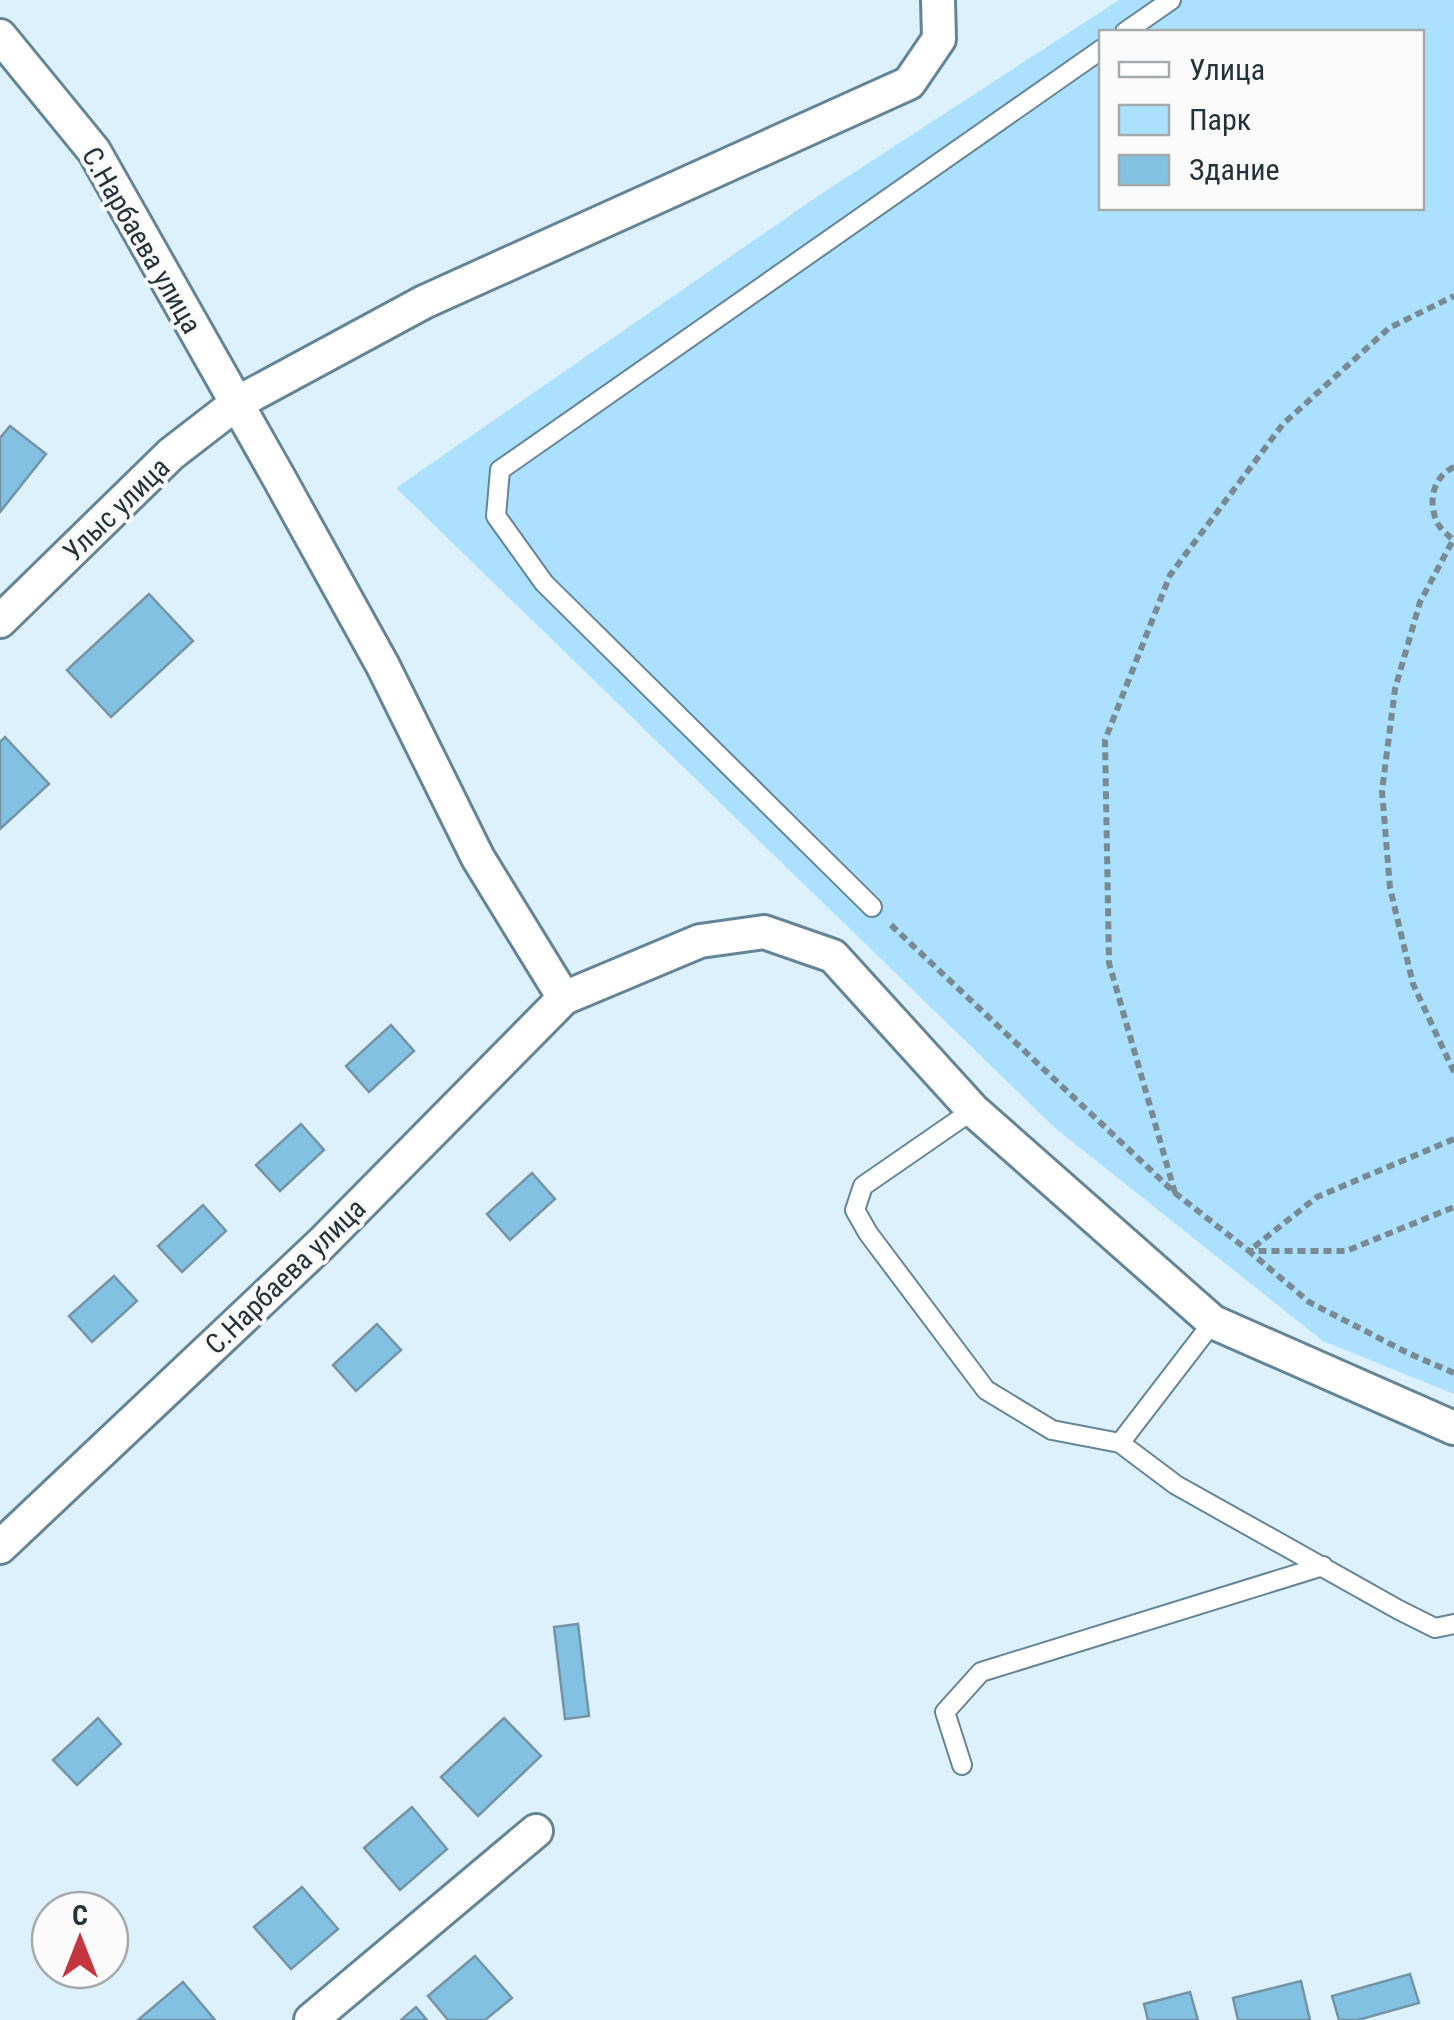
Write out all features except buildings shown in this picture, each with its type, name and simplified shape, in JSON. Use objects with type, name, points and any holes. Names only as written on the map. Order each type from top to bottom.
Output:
[{"type":"street","name":"Улыс улица","points":[[0,621],[171,454],[237,404],[424,302],[909,83],[939,39],[938,0]]},
{"type":"street","name":"С.Нарбаева улица","points":[[0,36],[94,151],[383,666],[478,858],[564,998],[321,1244],[0,1547]]},
{"type":"street","points":[[564,998],[700,941],[764,932],[833,956],[973,1110],[1213,1322],[1454,1428]]},
{"type":"street","points":[[311,2020],[536,1831]]},
{"type":"lane","points":[[1128,30],[1171,0]]},
{"type":"lane","points":[[872,907],[544,583],[496,516],[500,470],[1099,51]]},
{"type":"lane","points":[[973,1110],[862,1186],[856,1210],[868,1233],[986,1390],[1052,1430],[1120,1443],[1176,1485],[1435,1628],[1454,1624]]},
{"type":"lane","points":[[1120,1443],[1213,1322]]},
{"type":"lane","points":[[962,1765],[946,1712],[981,1672],[1323,1566]]},
{"type":"path","points":[[1175,1193],[1110,963],[1105,740],[1170,575],[1283,424],[1389,328],[1454,296]]},
{"type":"path","points":[[1454,467],[1448,468],[1436,484],[1432,501],[1437,524],[1454,540],[1420,602],[1395,689],[1382,791],[1390,888],[1413,984],[1454,1072]]},
{"type":"path","points":[[872,907],[1175,1193],[1309,1302],[1454,1373]]},
{"type":"path","points":[[1249,1251],[1316,1197],[1454,1140]]},
{"type":"path","points":[[1249,1251],[1346,1251],[1454,1207]]},
{"type":"green space","points":[[1119,0],[1454,0],[1454,1394],[1323,1341],[1055,1128],[396,488],[818,196]]}]
